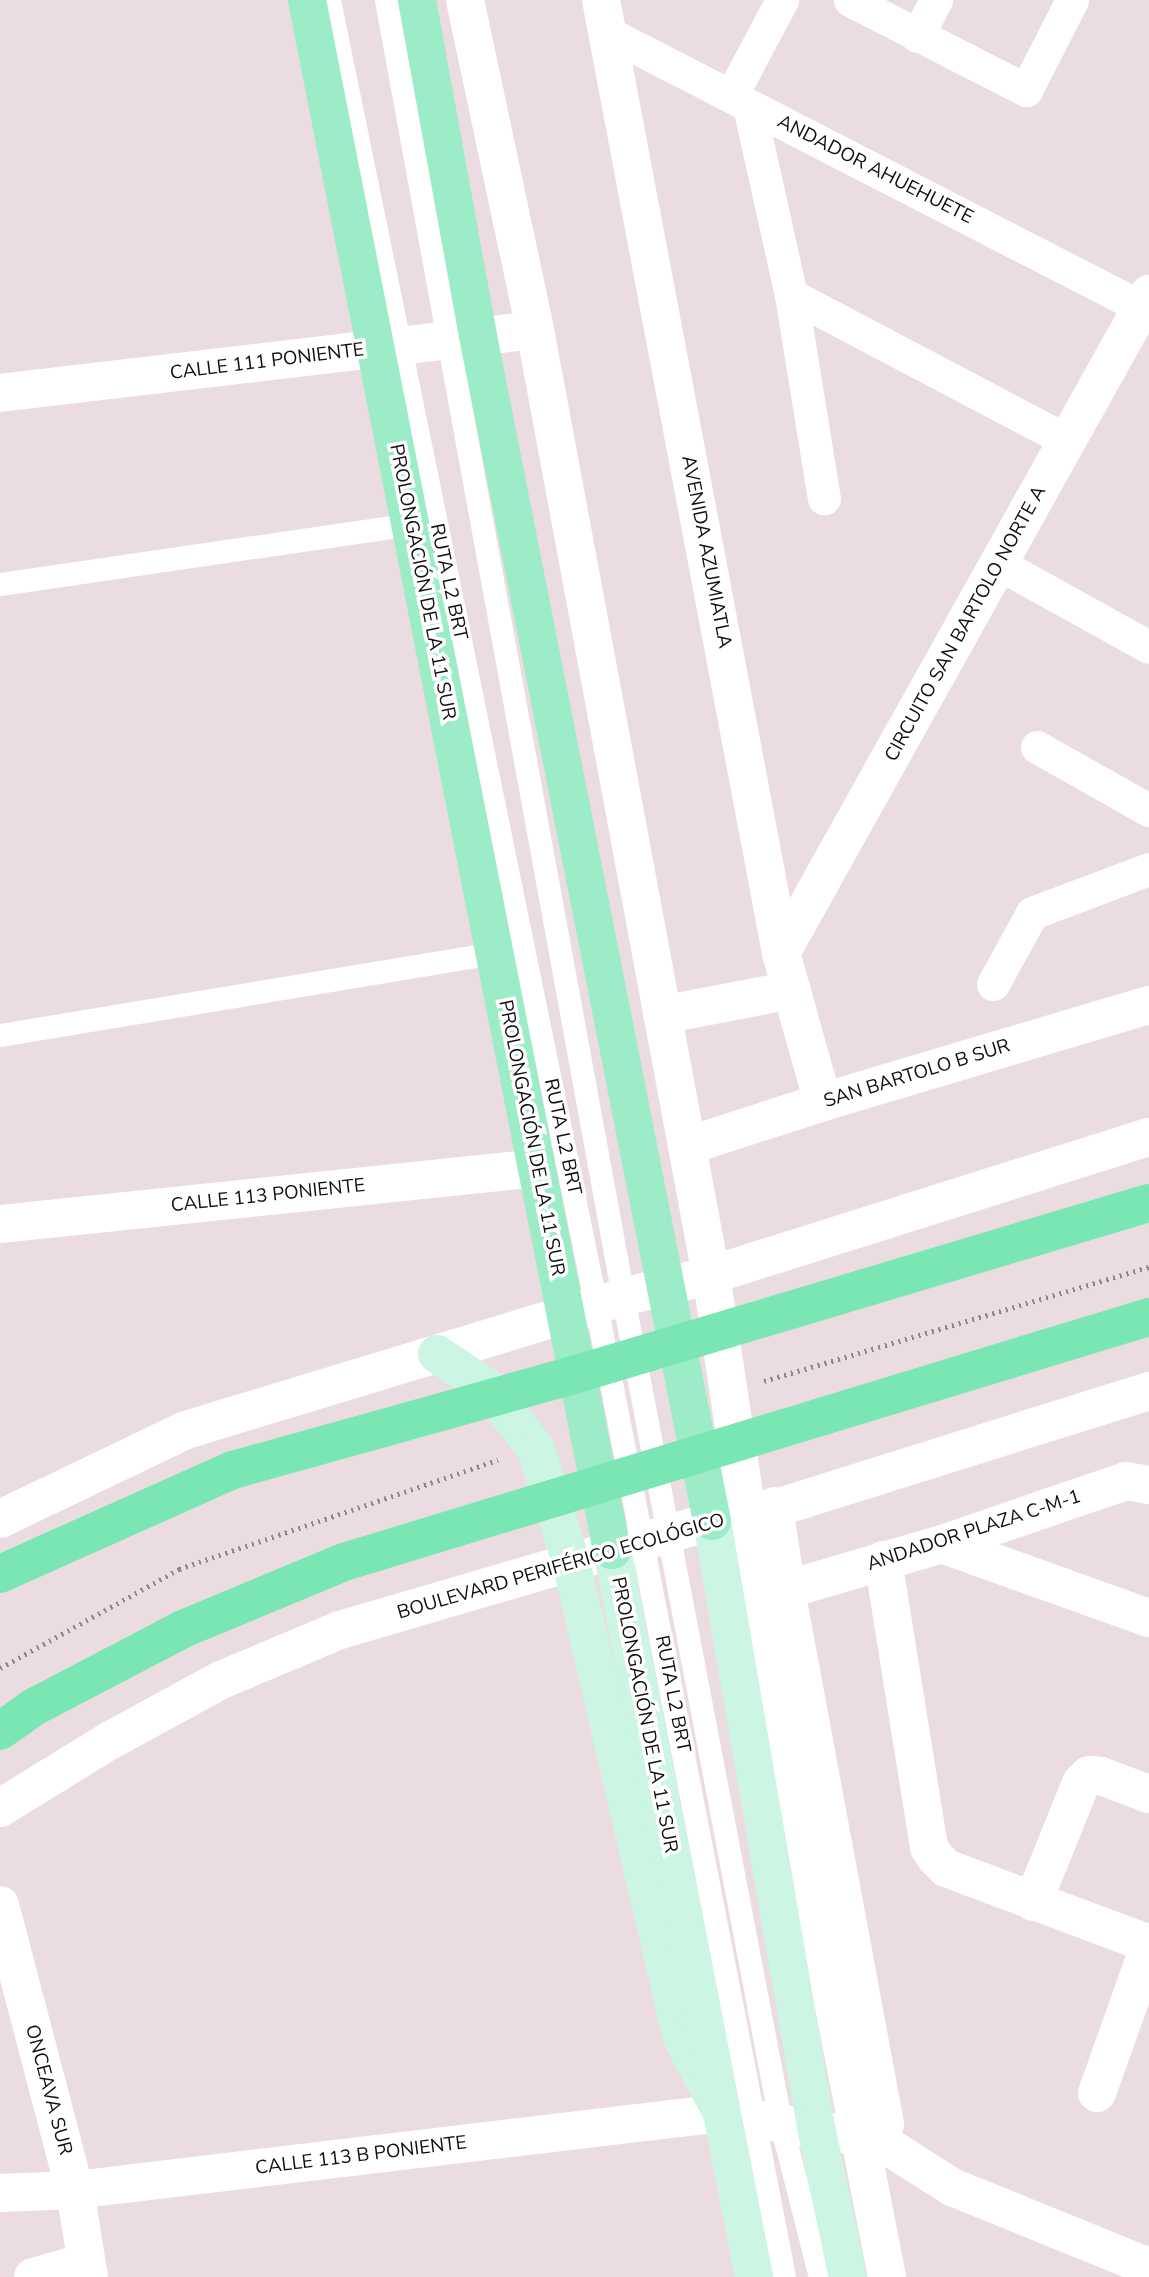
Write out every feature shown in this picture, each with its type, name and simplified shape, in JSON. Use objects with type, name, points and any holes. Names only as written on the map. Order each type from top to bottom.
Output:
[{"type":"highway","points":[[0,1574],[233,1470],[583,1373],[1149,1203]]},
{"type":"highway","points":[[0,1731],[34,1707],[183,1629],[344,1562],[1149,1317]]},
{"type":"main road","name":"PROLONGACIÓN DE LA 11 SUR","points":[[307,0],[387,348],[411,524],[537,1168],[595,1306],[641,1542],[768,2119],[848,2277]]},
{"type":"main road","name":"PROLONGACIÓN DE LA 11 SUR","points":[[417,0],[464,338],[666,1286],[744,1515],[768,2119],[754,2277]]},
{"type":"main road","points":[[437,1354],[489,1389],[536,1449],[571,1562],[682,2038],[768,2119]]},
{"type":"street","points":[[465,0],[534,330],[711,1275],[744,1515],[827,1967],[910,2277]]},
{"type":"street","points":[[782,0],[740,101],[792,295],[824,498]]},
{"type":"street","points":[[850,0],[1026,90],[1072,0]]},
{"type":"street","points":[[917,36],[936,0]]},
{"type":"street","name":"ANDADOR AHUEHUETE","points":[[605,17],[740,101],[1146,304]]},
{"type":"street","name":"AVENIDA AZUMIATLA","points":[[605,17],[781,953],[823,1102]]},
{"type":"street","points":[[792,295],[1068,441]]},
{"type":"street","name":"CIRCUITO SAN BARTOLO NORTE A","points":[[781,953],[1146,304]]},
{"type":"street","name":"CALLE 111 PONIENTE","points":[[0,393],[534,330]]},
{"type":"street","points":[[999,564],[1149,647]]},
{"type":"street","points":[[1037,747],[1149,810]]},
{"type":"street","points":[[993,984],[1032,913],[1149,869]]},
{"type":"street","points":[[662,1015],[792,990]]},
{"type":"street","name":"SAN BARTOLO B SUR","points":[[687,1146],[823,1102],[1149,1005]]},
{"type":"street","points":[[0,1519],[187,1430],[595,1306],[711,1275],[1149,1137]]},
{"type":"street","name":"CALLE 113 PONIENTE","points":[[0,1224],[537,1168]]},
{"type":"street","name":"BOULEVARD PERIFÉRICO ECOLÓGICO","points":[[0,1808],[109,1741],[221,1680],[340,1630],[641,1542],[744,1515],[1149,1391]]},
{"type":"street","name":"ANDADOR PLAZA C-M-1","points":[[799,1586],[942,1544],[1126,1480],[1149,1485]]},
{"type":"street","points":[[942,1544],[1149,1618]]},
{"type":"street","points":[[884,1560],[929,1847],[946,1868],[1149,1945],[1097,2093]]},
{"type":"street","points":[[1033,1902],[1081,1783],[1089,1775],[1101,1776],[1149,1794]]},
{"type":"street","name":"ONCEAVA SUR","points":[[0,1905],[75,2190],[88,2270]]},
{"type":"street","name":"CALLE 113 B PONIENTE","points":[[0,2193],[75,2190],[768,2119],[875,2142],[952,2187],[1149,2267]]},
{"type":"street","points":[[875,2142],[887,2277]]},
{"type":"street","points":[[33,2277],[88,2270]]},
{"type":"lane","name":"RUTA L2 BRT","points":[[329,0],[387,348],[595,1306],[641,1542],[768,2119],[820,2277]]},
{"type":"lane","name":"RUTA L2 BRT","points":[[386,0],[464,338],[595,1306]]},
{"type":"lane","points":[[0,584],[411,524]]},
{"type":"lane","points":[[0,1035],[494,953]]},
{"type":"lane","name":"RUTA L2 BRT","points":[[768,2119],[784,2277]]}]
